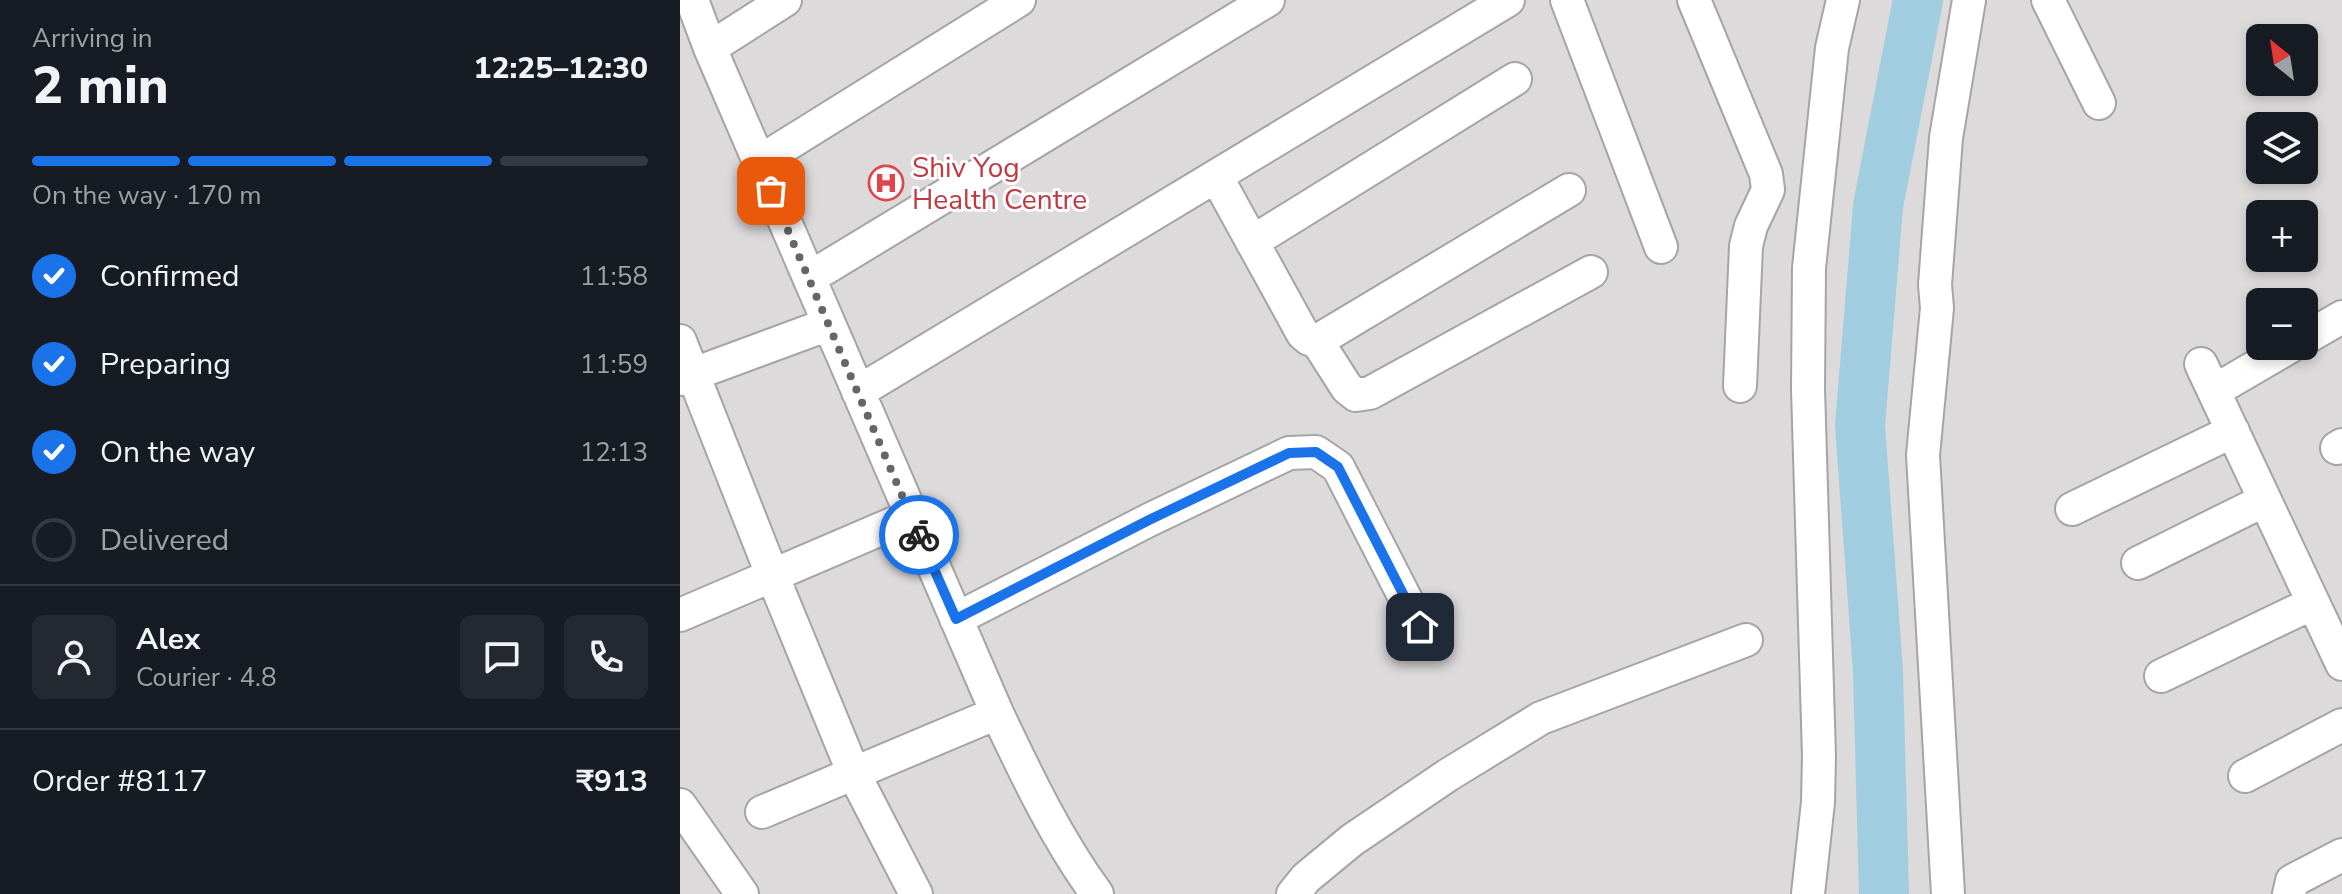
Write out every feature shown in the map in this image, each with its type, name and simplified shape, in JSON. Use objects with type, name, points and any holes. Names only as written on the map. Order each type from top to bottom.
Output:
[{"type":"street","points":[[692,0],[997,713],[1035,792],[1074,862],[1097,894]]},
{"type":"street","points":[[710,48],[785,0]]},
{"type":"street","points":[[759,162],[1019,0]]},
{"type":"street","points":[[809,278],[1268,0]]},
{"type":"street","points":[[858,392],[1508,0]]},
{"type":"street","points":[[1567,0],[1661,247]]},
{"type":"street","points":[[1694,0],[1766,174],[1768,190],[1751,226],[1746,246],[1740,386]]},
{"type":"street","points":[[1948,894],[1923,455],[1937,308],[1935,285],[1946,138],[1969,0]]},
{"type":"street","points":[[2048,0],[2099,103]]},
{"type":"street","points":[[1808,894],[1818,802],[1819,756],[1808,389],[1809,268],[1835,8]]},
{"type":"street","points":[[1252,242],[1515,79]]},
{"type":"street","points":[[1216,176],[1303,334],[1317,341],[1347,388],[1356,395],[1370,393],[1591,272]]},
{"type":"street","points":[[1317,341],[1569,190]]},
{"type":"street","points":[[2318,331],[2342,317]]},
{"type":"street","points":[[686,377],[829,324]]},
{"type":"street","points":[[680,341],[686,377],[854,774],[916,894]]},
{"type":"street","points":[[2253,360],[2207,377],[2342,664]]},
{"type":"street","points":[[2072,509],[2233,431]]},
{"type":"street","points":[[956,619],[1149,520],[1289,453],[1316,452],[1338,467],[1420,627]]},
{"type":"street","points":[[2138,563],[2265,500]]},
{"type":"street","points":[[680,615],[911,516]]},
{"type":"street","points":[[2161,676],[2313,603]]},
{"type":"street","points":[[1293,894],[1306,878],[1352,840],[1448,775],[1541,718],[1746,640]]},
{"type":"street","points":[[762,812],[997,713]]},
{"type":"street","points":[[2245,776],[2342,725]]},
{"type":"street","points":[[680,805],[742,894]]},
{"type":"street","points":[[2289,894],[2292,881],[2342,855]]},
{"type":"shaded area","points":[[680,0],[2342,0],[2342,894],[680,894]]},
{"type":"waterway","points":[[1884,894],[1878,671],[1860,426],[1878,206],[1918,0]]},
{"type":"way so far","points":[[771,191],[919,535]]},
{"type":"place","name":"Shiv Yog Health Centre","points":[[886,183]]},
{"type":"route","points":[[919,535],[956,619],[1149,520],[1289,453],[1316,452],[1338,467],[1420,627]]}]
